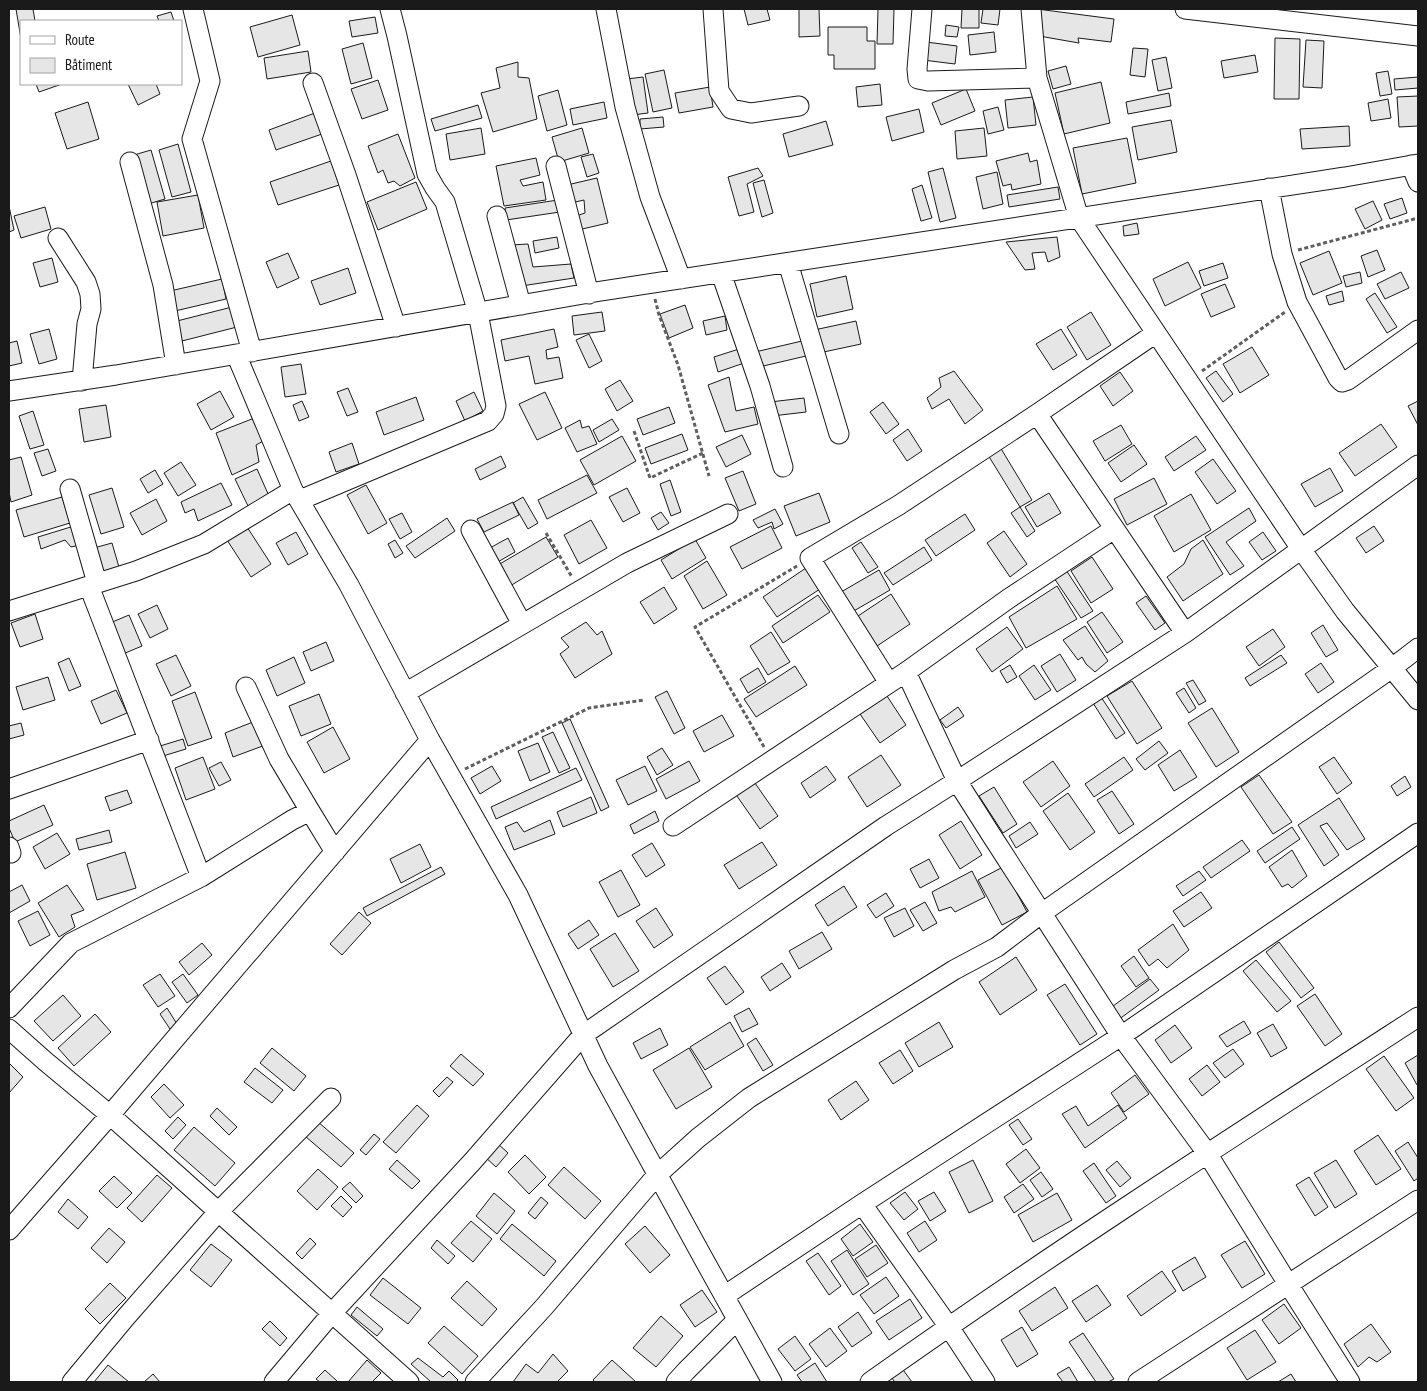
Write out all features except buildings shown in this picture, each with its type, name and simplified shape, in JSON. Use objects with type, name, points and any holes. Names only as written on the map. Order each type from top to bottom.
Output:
[{"type":"street","points":[[193,9],[210,81],[192,139],[244,353],[297,495],[349,585],[430,740],[518,895],[598,1066],[772,1382]]},
{"type":"street","points":[[9,612],[93,585],[204,544],[297,495],[488,421],[494,414],[496,406],[478,312],[445,202],[427,174],[390,9]]},
{"type":"street","points":[[606,9],[625,107],[650,197],[681,279]]},
{"type":"street","points":[[713,9],[719,91],[731,109],[751,113],[799,106]]},
{"type":"street","points":[[922,9],[917,70],[918,79],[928,81],[1037,78]]},
{"type":"street","points":[[1031,9],[1037,78],[1079,218],[1301,549],[1345,611],[1418,700]]},
{"type":"street","points":[[1185,9],[1216,11],[1418,36]]},
{"type":"street","points":[[313,83],[346,175],[396,327]]},
{"type":"street","points":[[130,162],[163,285],[176,365]]},
{"type":"street","points":[[556,166],[589,294]]},
{"type":"street","points":[[9,391],[82,381],[478,312],[681,279],[1269,188],[1416,170]]},
{"type":"street","points":[[1269,188],[1282,254],[1297,302],[1338,378],[1342,382],[1348,380],[1418,330]]},
{"type":"street","points":[[497,216],[520,305]]},
{"type":"street","points":[[58,238],[86,282],[90,294],[91,309],[82,381]]},
{"type":"street","points":[[788,263],[838,434]]},
{"type":"street","points":[[721,273],[760,386],[783,467]]},
{"type":"street","points":[[889,683],[810,558],[899,505],[1156,333]]},
{"type":"street","points":[[1037,414],[1185,633]]},
{"type":"street","points":[[274,1382],[332,1313],[472,1162],[583,1035],[886,826],[1185,633],[1418,465]]},
{"type":"street","points":[[70,488],[93,585],[201,876]]},
{"type":"street","points":[[405,693],[627,563],[728,514]]},
{"type":"street","points":[[673,826],[906,672],[1008,600],[1114,529]]},
{"type":"street","points":[[471,530],[522,624]]},
{"type":"street","points":[[475,1382],[544,1307],[657,1175],[698,1138],[748,1098],[954,970],[997,947],[1042,913],[1418,648]]},
{"type":"street","points":[[906,672],[958,781],[1121,1036],[1207,1153],[1350,1382]]},
{"type":"street","points":[[246,687],[279,760],[336,852]]},
{"type":"street","points":[[9,789],[149,740]]},
{"type":"street","points":[[9,1230],[336,852],[430,740]]},
{"type":"street","points":[[9,1008],[71,943],[201,876],[310,811]]},
{"type":"street","points":[[724,1296],[1121,1036],[1418,833]]},
{"type":"street","points":[[870,1382],[1207,1153],[1418,1016]]},
{"type":"street","points":[[9,1029],[45,1062],[110,1115],[410,1382]]},
{"type":"street","points":[[72,1382],[218,1212],[331,1098]]},
{"type":"street","points":[[1138,1382],[1418,1200]]},
{"type":"street","points":[[862,1204],[949,1327],[985,1382]]},
{"type":"street","points":[[676,1382],[738,1320]]},
{"type":"path","points":[[1282,254],[1418,218]]},
{"type":"path","points":[[652,284],[659,315],[678,365],[709,476]]},
{"type":"path","points":[[1188,381],[1297,302]]},
{"type":"path","points":[[634,431],[650,478],[703,453]]},
{"type":"path","points":[[546,533],[580,590]]},
{"type":"path","points":[[772,760],[695,627],[810,558]]},
{"type":"path","points":[[451,776],[589,708],[644,700]]}]
